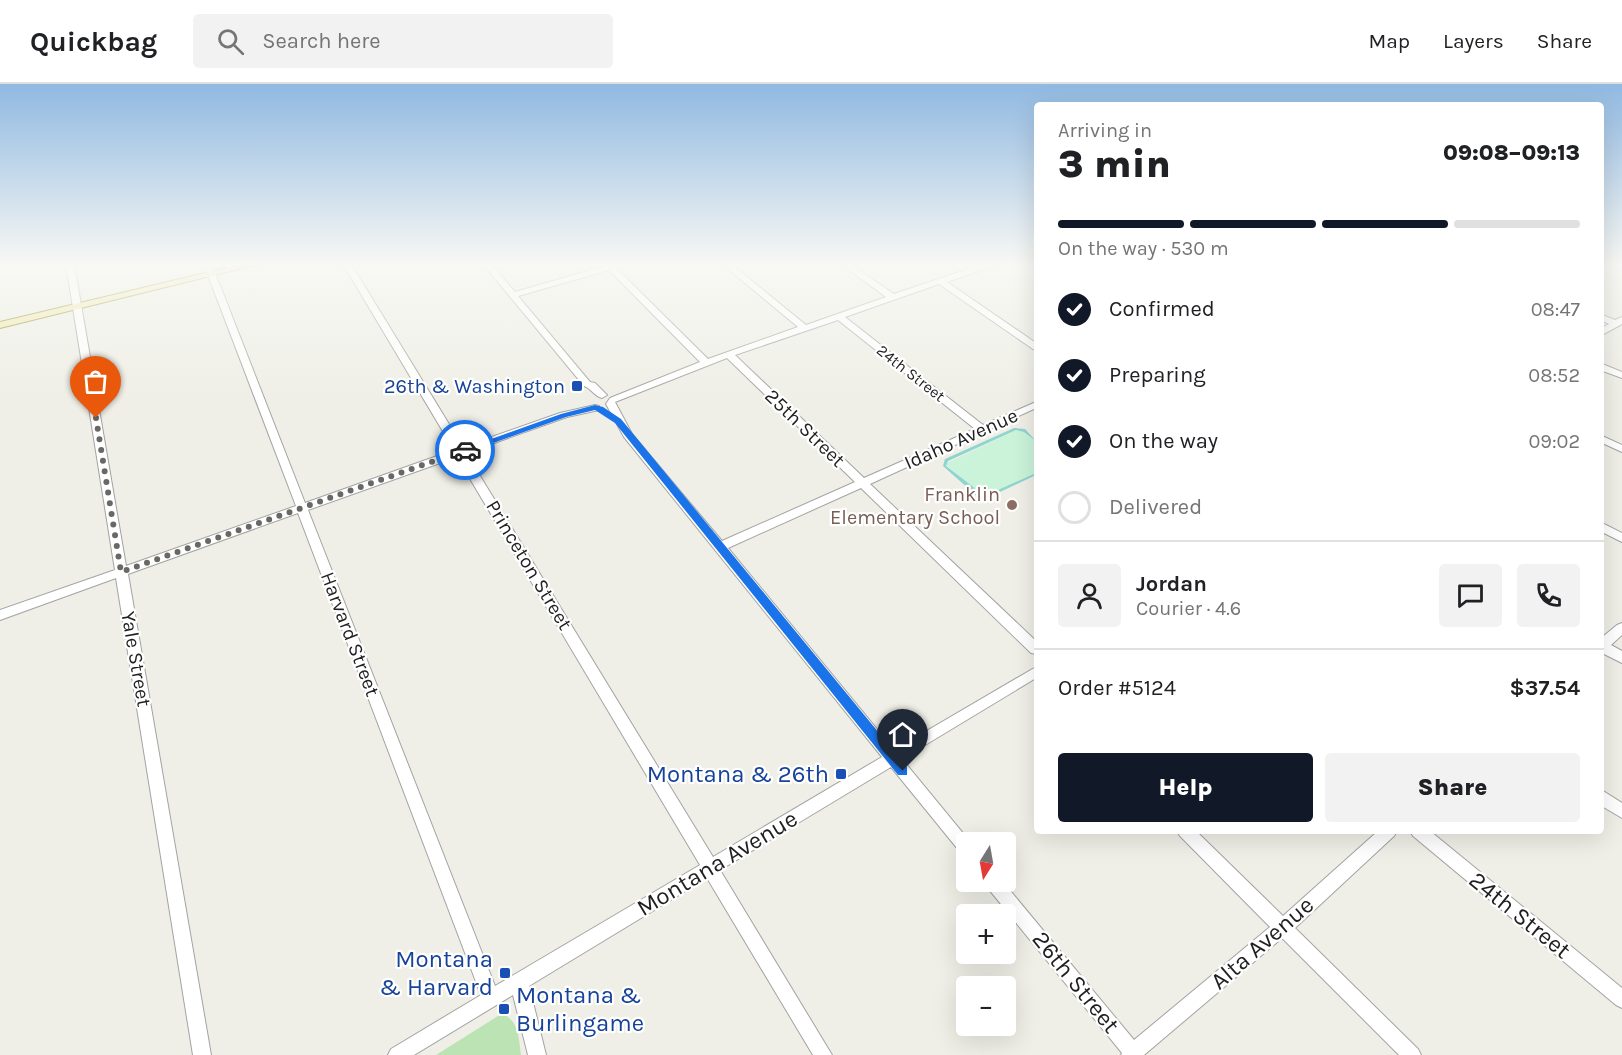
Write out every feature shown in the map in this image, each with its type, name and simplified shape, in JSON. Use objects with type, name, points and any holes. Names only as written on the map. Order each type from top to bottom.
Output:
[{"type":"main road","points":[[0,325],[60,309]]},
{"type":"street","name":"Yale Street","points":[[77,309],[202,1055]]},
{"type":"street","name":"Harvard Street","points":[[225,309],[491,998]]},
{"type":"street","name":"Princeton Street","points":[[374,309],[824,1055]]},
{"type":"street","points":[[525,309],[587,384],[592,385],[608,399],[618,416],[618,421]]},
{"type":"street","points":[[653,309],[707,364]]},
{"type":"street","points":[[782,309],[806,329]]},
{"type":"street","points":[[0,615],[707,364],[714,364],[730,356],[861,309]]},
{"type":"street","points":[[981,309],[1034,346]]},
{"type":"street","name":"24th Street","points":[[840,317],[982,430]]},
{"type":"street","points":[[1604,318],[1619,322]]},
{"type":"street","points":[[1604,331],[1619,322]]},
{"type":"street","name":"25th Street","points":[[730,356],[1034,647]]},
{"type":"street","points":[[1604,368],[1622,375]]},
{"type":"street","points":[[587,384],[585,387],[594,404],[618,421],[956,836]]},
{"type":"street","name":"Idaho Avenue","points":[[720,547],[1034,406]]},
{"type":"street","points":[[1604,440],[1622,449]]},
{"type":"street","points":[[1604,528],[1622,538]]},
{"type":"street","points":[[1604,643],[1622,628]]},
{"type":"street","points":[[1604,648],[1622,658]]},
{"type":"street","name":"Montana Avenue","points":[[397,1055],[892,758],[1034,678]]},
{"type":"street","points":[[1604,799],[1622,811]]},
{"type":"street","points":[[1188,834],[1412,1055]]},
{"type":"street","name":"Alta Avenue","points":[[1133,1054],[1282,927],[1386,834]]},
{"type":"street","name":"24th Street","points":[[1422,834],[1622,999]]},
{"type":"street","name":"26th Street","points":[[1001,892],[1133,1054]]},
{"type":"street","points":[[519,982],[537,1055]]},
{"type":"green space","points":[[1016,430],[1024,432],[1034,440],[1034,474],[988,496],[980,495],[945,464]]},
{"type":"green space","points":[[505,1015],[516,1027],[521,1055],[436,1055],[498,1016]]},
{"type":"shaded area","points":[[1014,428],[1025,429],[1034,439],[1016,430],[948,461],[946,466],[985,496],[1034,474],[1034,476],[985,499],[978,497],[943,466],[945,459]]},
{"type":"way so far","points":[[96,418],[121,572],[465,450]]},
{"type":"place","name":"26th & Washington","points":[[577,386]]},
{"type":"place","name":"Franklin Elementary School","points":[[1012,505]]},
{"type":"place","name":"Montana & 26th","points":[[841,774]]},
{"type":"place","name":"Montana & Harvard","points":[[505,973]]},
{"type":"place","name":"Montana & Burlingame","points":[[504,1009]]},
{"type":"route","points":[[465,450],[564,415],[595,408],[600,408],[618,421],[833,688],[903,771]]}]
